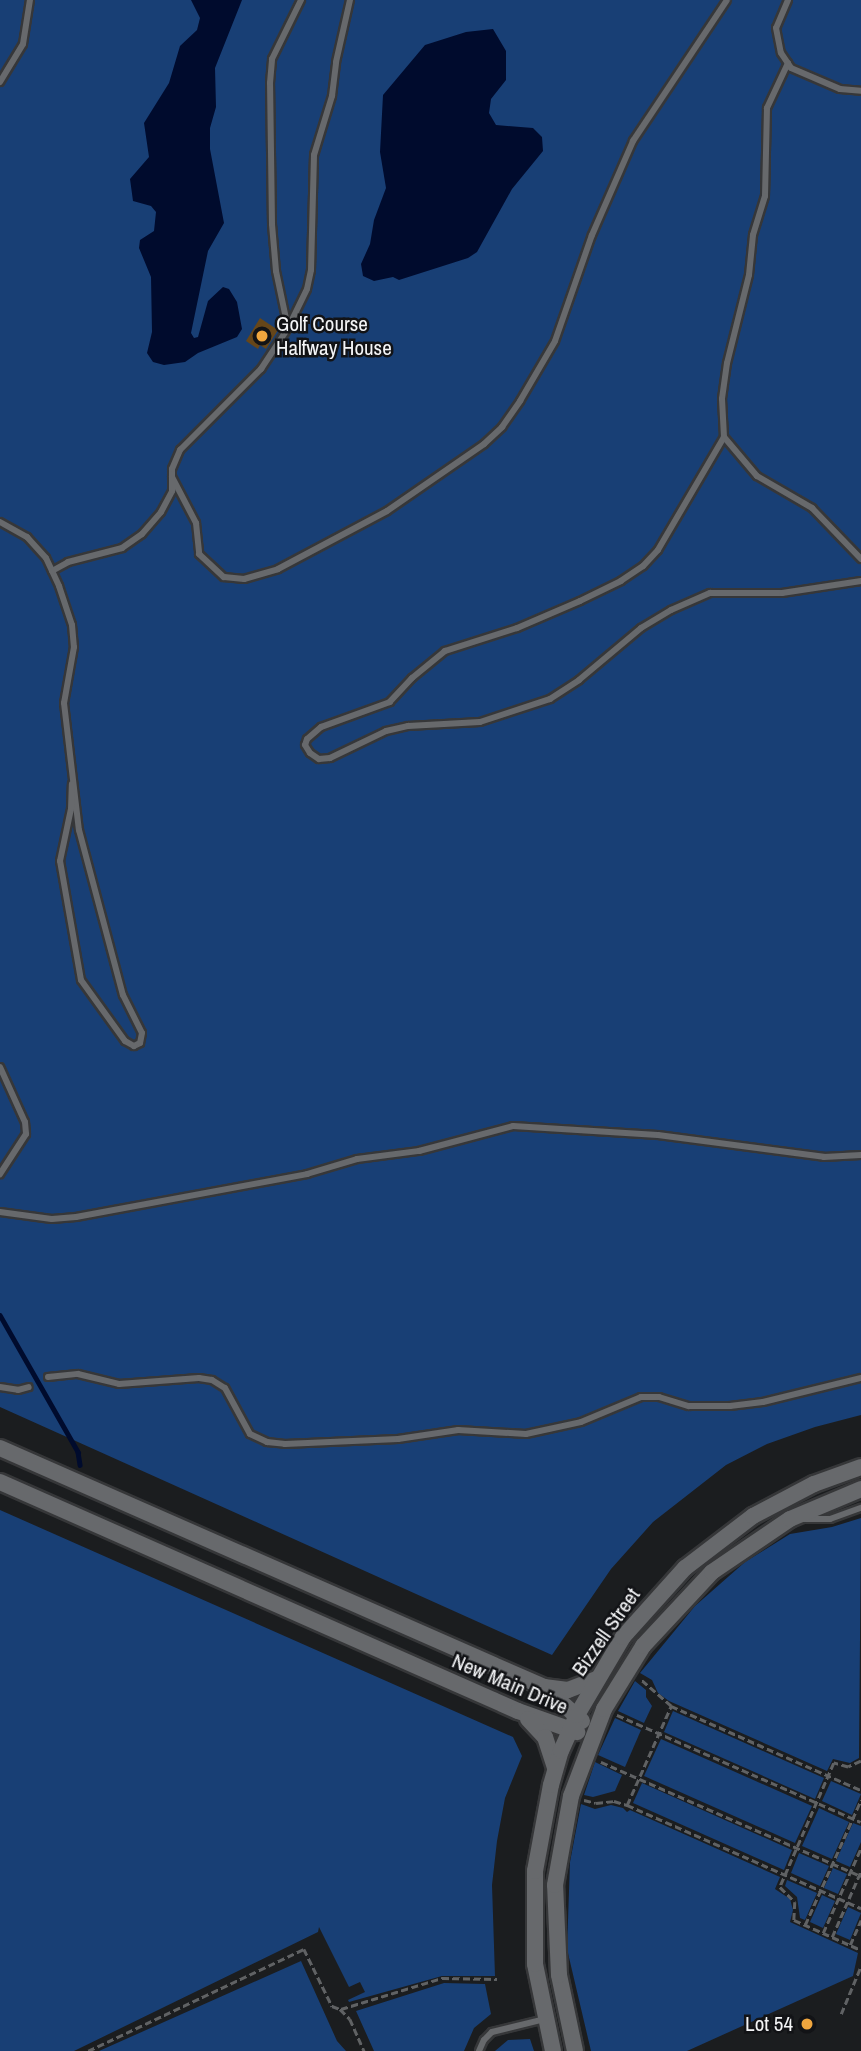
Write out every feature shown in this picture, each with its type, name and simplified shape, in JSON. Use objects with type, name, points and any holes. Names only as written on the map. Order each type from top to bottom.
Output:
[{"type":"street","name":"New Main Drive","points":[[0,1448],[544,1688],[577,1715],[593,1733]]},
{"type":"street","name":"Bizzell Street","points":[[553,2051],[535,1964],[533,1896],[541,1826],[555,1769],[568,1731],[623,1637],[656,1596],[705,1550],[771,1505],[814,1484],[861,1467]]},
{"type":"street","name":"New Main Drive","points":[[0,1482],[518,1711],[568,1731],[593,1733]]},
{"type":"street","name":"Bizzell Street","points":[[575,2051],[566,2015],[556,1948],[555,1885],[571,1796],[593,1733],[627,1670],[673,1611],[725,1562],[790,1519],[861,1489]]},
{"type":"street","points":[[216,1576],[227,1549]]},
{"type":"street","points":[[544,1688],[568,1690],[596,1679]]},
{"type":"street","points":[[518,1711],[545,1737],[555,1769]]},
{"type":"street","points":[[545,2020],[566,2015]]},
{"type":"lane","points":[[0,82],[23,44],[30,0]]},
{"type":"lane","points":[[288,328],[276,271],[272,224],[270,83],[272,59],[301,0]]},
{"type":"lane","points":[[52,571],[68,562],[122,548],[142,534],[161,512],[172,491],[172,477],[180,450],[261,369],[288,328],[307,289],[311,270],[314,156],[332,96],[349,0]]},
{"type":"lane","points":[[172,477],[195,523],[199,554],[224,577],[244,579],[278,569],[387,511],[484,444],[514,410],[555,341],[596,224],[633,141],[727,0]]},
{"type":"lane","points":[[788,0],[776,28],[781,53],[788,63],[792,68],[840,89],[861,92]]},
{"type":"lane","points":[[788,63],[768,108],[765,196],[753,235],[749,275],[727,363],[722,399],[724,437],[658,550],[643,566],[621,581],[517,628],[445,651],[412,678],[390,702],[321,727],[307,739],[306,745],[310,754],[319,759],[330,758],[386,731],[408,726],[480,722],[550,699],[579,680],[641,628],[671,610],[710,593],[782,593],[854,580],[861,582]]},
{"type":"lane","points":[[724,437],[757,476],[812,508],[861,559]]},
{"type":"lane","points":[[0,522],[27,537],[46,558],[72,625],[74,647],[64,703],[82,852],[123,995],[142,1033],[140,1043],[134,1046],[125,1041],[81,980],[60,861],[71,808],[72,784]]},
{"type":"lane","points":[[0,1067],[25,1122],[26,1134],[0,1174]]},
{"type":"lane","points":[[0,1212],[52,1219],[76,1217],[306,1174],[357,1159],[419,1152],[513,1126],[658,1135],[824,1157],[861,1155]]},
{"type":"lane","points":[[48,1377],[59,1373],[78,1374],[118,1384],[200,1378],[212,1380],[225,1388],[250,1434],[267,1443],[285,1444],[398,1439],[458,1430],[539,1432],[581,1422],[641,1397],[659,1397],[700,1408],[730,1406],[764,1402],[861,1378]]},
{"type":"lane","points":[[0,1387],[18,1390],[29,1387]]},
{"type":"lane","points":[[790,1519],[830,1518],[861,1508]]},
{"type":"lane","points":[[480,2051],[484,2040],[492,2032],[545,2020]]},
{"type":"path","points":[[644,1682],[659,1699],[671,1706],[861,1790]]},
{"type":"path","points":[[627,1805],[671,1706]]},
{"type":"path","points":[[617,1715],[861,1822]]},
{"type":"path","points":[[861,1761],[848,1767],[834,1763],[780,1887],[795,1902],[794,1920],[861,1950]]},
{"type":"path","points":[[603,1763],[860,1874],[832,1937]]},
{"type":"path","points":[[584,1800],[596,1804],[614,1801],[627,1805],[861,1908]]},
{"type":"path","points":[[805,1925],[861,1800]]},
{"type":"path","points":[[823,1933],[861,1848]]},
{"type":"path","points":[[850,1945],[861,1920]]},
{"type":"path","points":[[88,2051],[304,1949],[332,2006],[340,2009],[350,2019],[364,2051]]},
{"type":"path","points":[[841,2014],[861,1967]]},
{"type":"path","points":[[340,2009],[442,1978],[497,1979]]},
{"type":"shaded area","points":[[0,0],[861,0],[861,1415],[767,1444],[726,1465],[653,1522],[611,1569],[552,1655],[0,1407]]},
{"type":"shaded area","points":[[191,0],[242,0],[215,68],[216,107],[210,128],[210,149],[224,223],[208,251],[191,333],[194,338],[198,337],[208,301],[223,287],[229,289],[237,302],[242,329],[237,337],[198,353],[185,362],[164,365],[153,362],[147,353],[152,332],[151,277],[139,248],[140,240],[154,231],[156,212],[151,206],[133,201],[130,179],[149,157],[144,123],[169,83],[180,46],[197,30],[200,18]]},
{"type":"shaded area","points":[[493,29],[506,51],[506,80],[491,99],[489,113],[496,125],[533,128],[542,137],[543,151],[512,189],[477,252],[468,258],[399,280],[393,277],[374,281],[363,276],[361,264],[370,244],[374,220],[386,188],[380,152],[383,95],[425,45],[466,32]]},
{"type":"shaded area","points":[[0,1510],[513,1737],[522,1756],[505,1798],[497,1841],[492,1885],[495,1976],[442,1976],[349,2002],[348,2000],[365,1992],[360,1982],[349,1987],[319,1927],[318,1932],[74,2051],[0,2051]]},
{"type":"shaded area","points":[[861,1518],[859,1758],[850,1763],[833,1759],[827,1771],[669,1701],[658,1693],[652,1680],[640,1673],[695,1606],[745,1562],[790,1534],[832,1527]]},
{"type":"shaded area","points":[[635,1681],[646,1690],[646,1697],[652,1706],[644,1723],[618,1711]]},
{"type":"shaded area","points":[[673,1711],[824,1778],[815,1799],[664,1732]]},
{"type":"shaded area","points":[[615,1718],[641,1730],[625,1767],[598,1755]]},
{"type":"shaded area","points":[[661,1739],[812,1806],[795,1843],[644,1776]]},
{"type":"shaded area","points":[[595,1762],[622,1775],[615,1791],[593,1797],[584,1795]]},
{"type":"shaded area","points":[[831,1781],[861,1794],[852,1815],[822,1801]]},
{"type":"shaded area","points":[[642,1783],[792,1850],[784,1870],[633,1803]]},
{"type":"shaded area","points":[[581,1804],[595,1809],[611,1805],[627,1812],[630,1810],[780,1877],[775,1889],[790,1899],[793,1910],[790,1922],[858,1953],[853,1976],[687,2051],[591,2051],[567,1949],[570,1862]]},
{"type":"shaded area","points":[[819,1808],[849,1822],[832,1859],[802,1846]]},
{"type":"shaded area","points":[[853,1823],[861,1826],[861,1842],[850,1867],[836,1861]]},
{"type":"shaded area","points":[[799,1853],[829,1866],[820,1886],[791,1873]]},
{"type":"shaded area","points":[[833,1868],[847,1874],[838,1894],[824,1888]]},
{"type":"shaded area","points":[[787,1880],[817,1893],[805,1920],[800,1918],[797,1897],[785,1886]]},
{"type":"shaded area","points":[[822,1895],[835,1901],[823,1928],[810,1922]]},
{"type":"shaded area","points":[[848,1907],[861,1913],[850,1940],[836,1934]]},
{"type":"shaded area","points":[[301,1961],[337,2041],[346,2051],[99,2051]]},
{"type":"shaded area","points":[[444,1983],[485,1984],[491,2014],[474,2028],[464,2051],[374,2051],[356,2011]]},
{"type":"shaded area","points":[[530,2039],[534,2051],[495,2051],[508,2040]]},
{"type":"building","name":"Golf Course Halfway House","points":[[260,318],[278,330],[266,349],[260,345],[258,349],[246,341]]},
{"type":"waterway","points":[[0,1315],[78,1452],[80,1465]]},
{"type":"place","name":"Golf Course Halfway House","points":[[262,336]]},
{"type":"place","name":"Lot 54","points":[[807,2024]]}]
